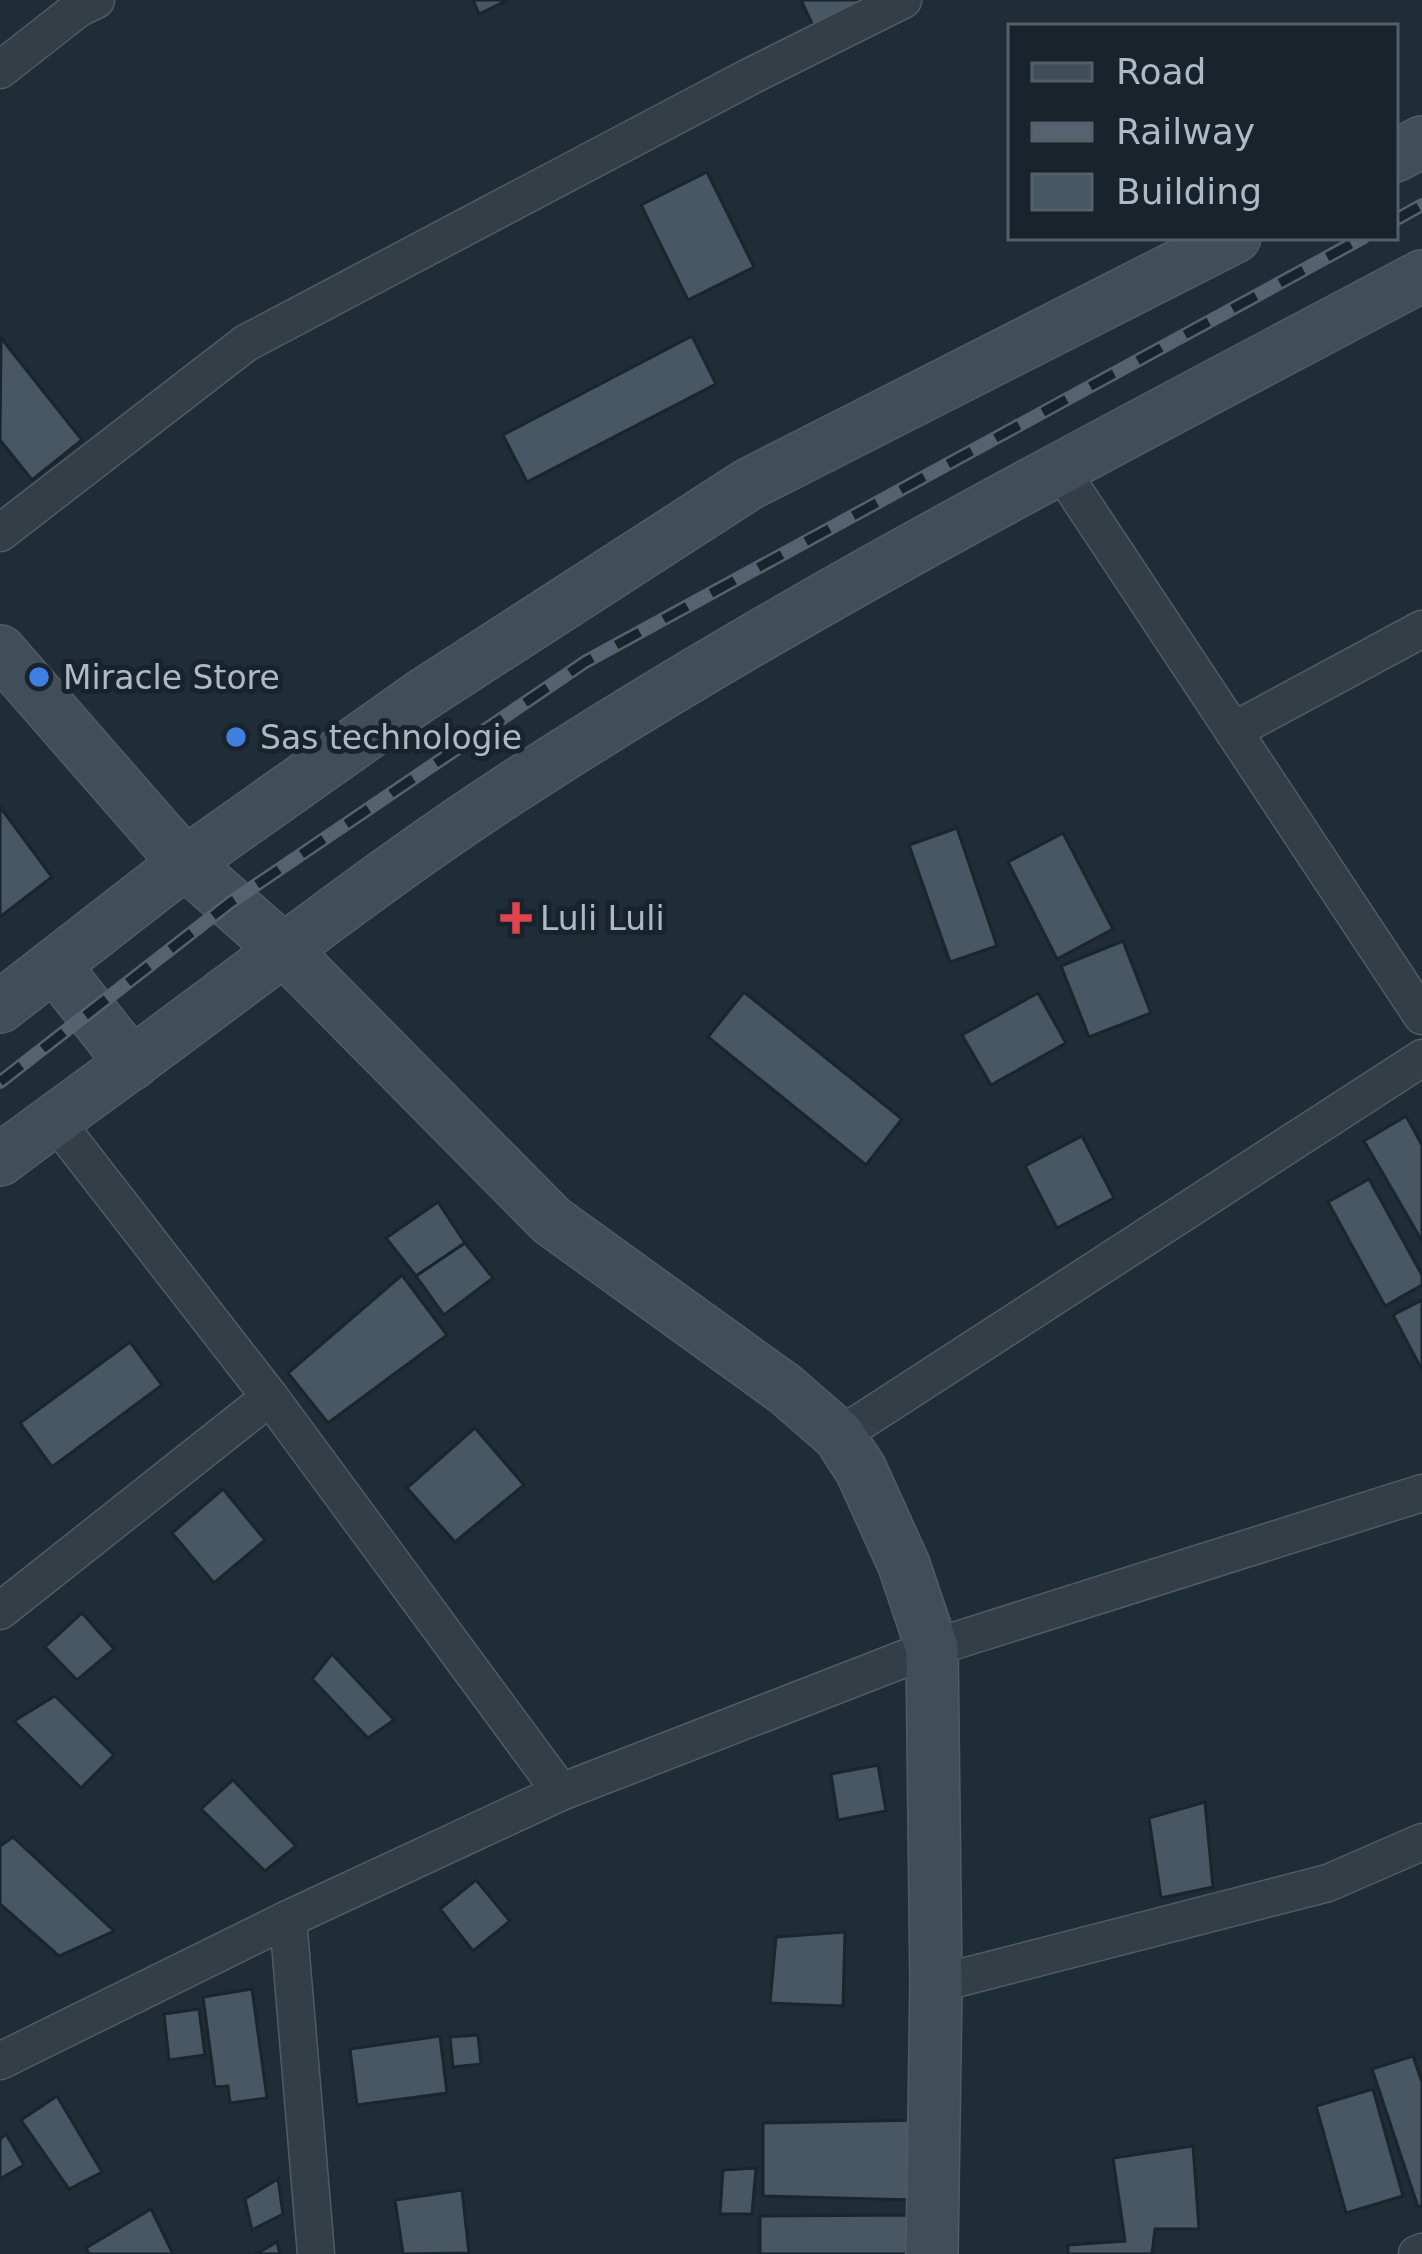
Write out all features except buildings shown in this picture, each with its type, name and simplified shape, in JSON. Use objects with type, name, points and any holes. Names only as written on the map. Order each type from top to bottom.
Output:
[{"type":"main road","points":[[0,1007],[185,863],[421,696],[749,484],[1229,240]]},
{"type":"main road","points":[[0,1160],[499,797],[620,721],[1060,469],[1422,276]]},
{"type":"main road","points":[[0,651],[185,863],[284,950],[552,1221],[785,1389],[839,1436],[861,1470],[904,1565],[932,1648],[937,1984],[932,2254]]},
{"type":"main road","points":[[53,965],[132,1064]]},
{"type":"street","points":[[0,70],[96,0]]},
{"type":"street","points":[[0,533],[246,343],[903,0]]},
{"type":"street","points":[[1060,469],[1422,1016]]},
{"type":"street","points":[[1233,731],[1422,629]]},
{"type":"street","points":[[839,1436],[1422,1058]]},
{"type":"street","points":[[54,1119],[270,1396],[561,1792]]},
{"type":"street","points":[[0,1611],[270,1396]]},
{"type":"street","points":[[0,2061],[288,1918],[561,1792],[932,1648],[1422,1493]]},
{"type":"street","points":[[937,1984],[1328,1883],[1422,1842]]},
{"type":"street","points":[[288,1918],[316,2254]]},
{"type":"railway","points":[[1398,218],[1422,205]]},
{"type":"railway","points":[[0,1082],[231,902],[585,662],[1359,240]]},
{"type":"place","name":"Miracle Store","points":[[39,677]]},
{"type":"place","name":"Sas technologie","points":[[236,737]]},
{"type":"place","name":"Luli Luli","points":[[516,918]]}]
